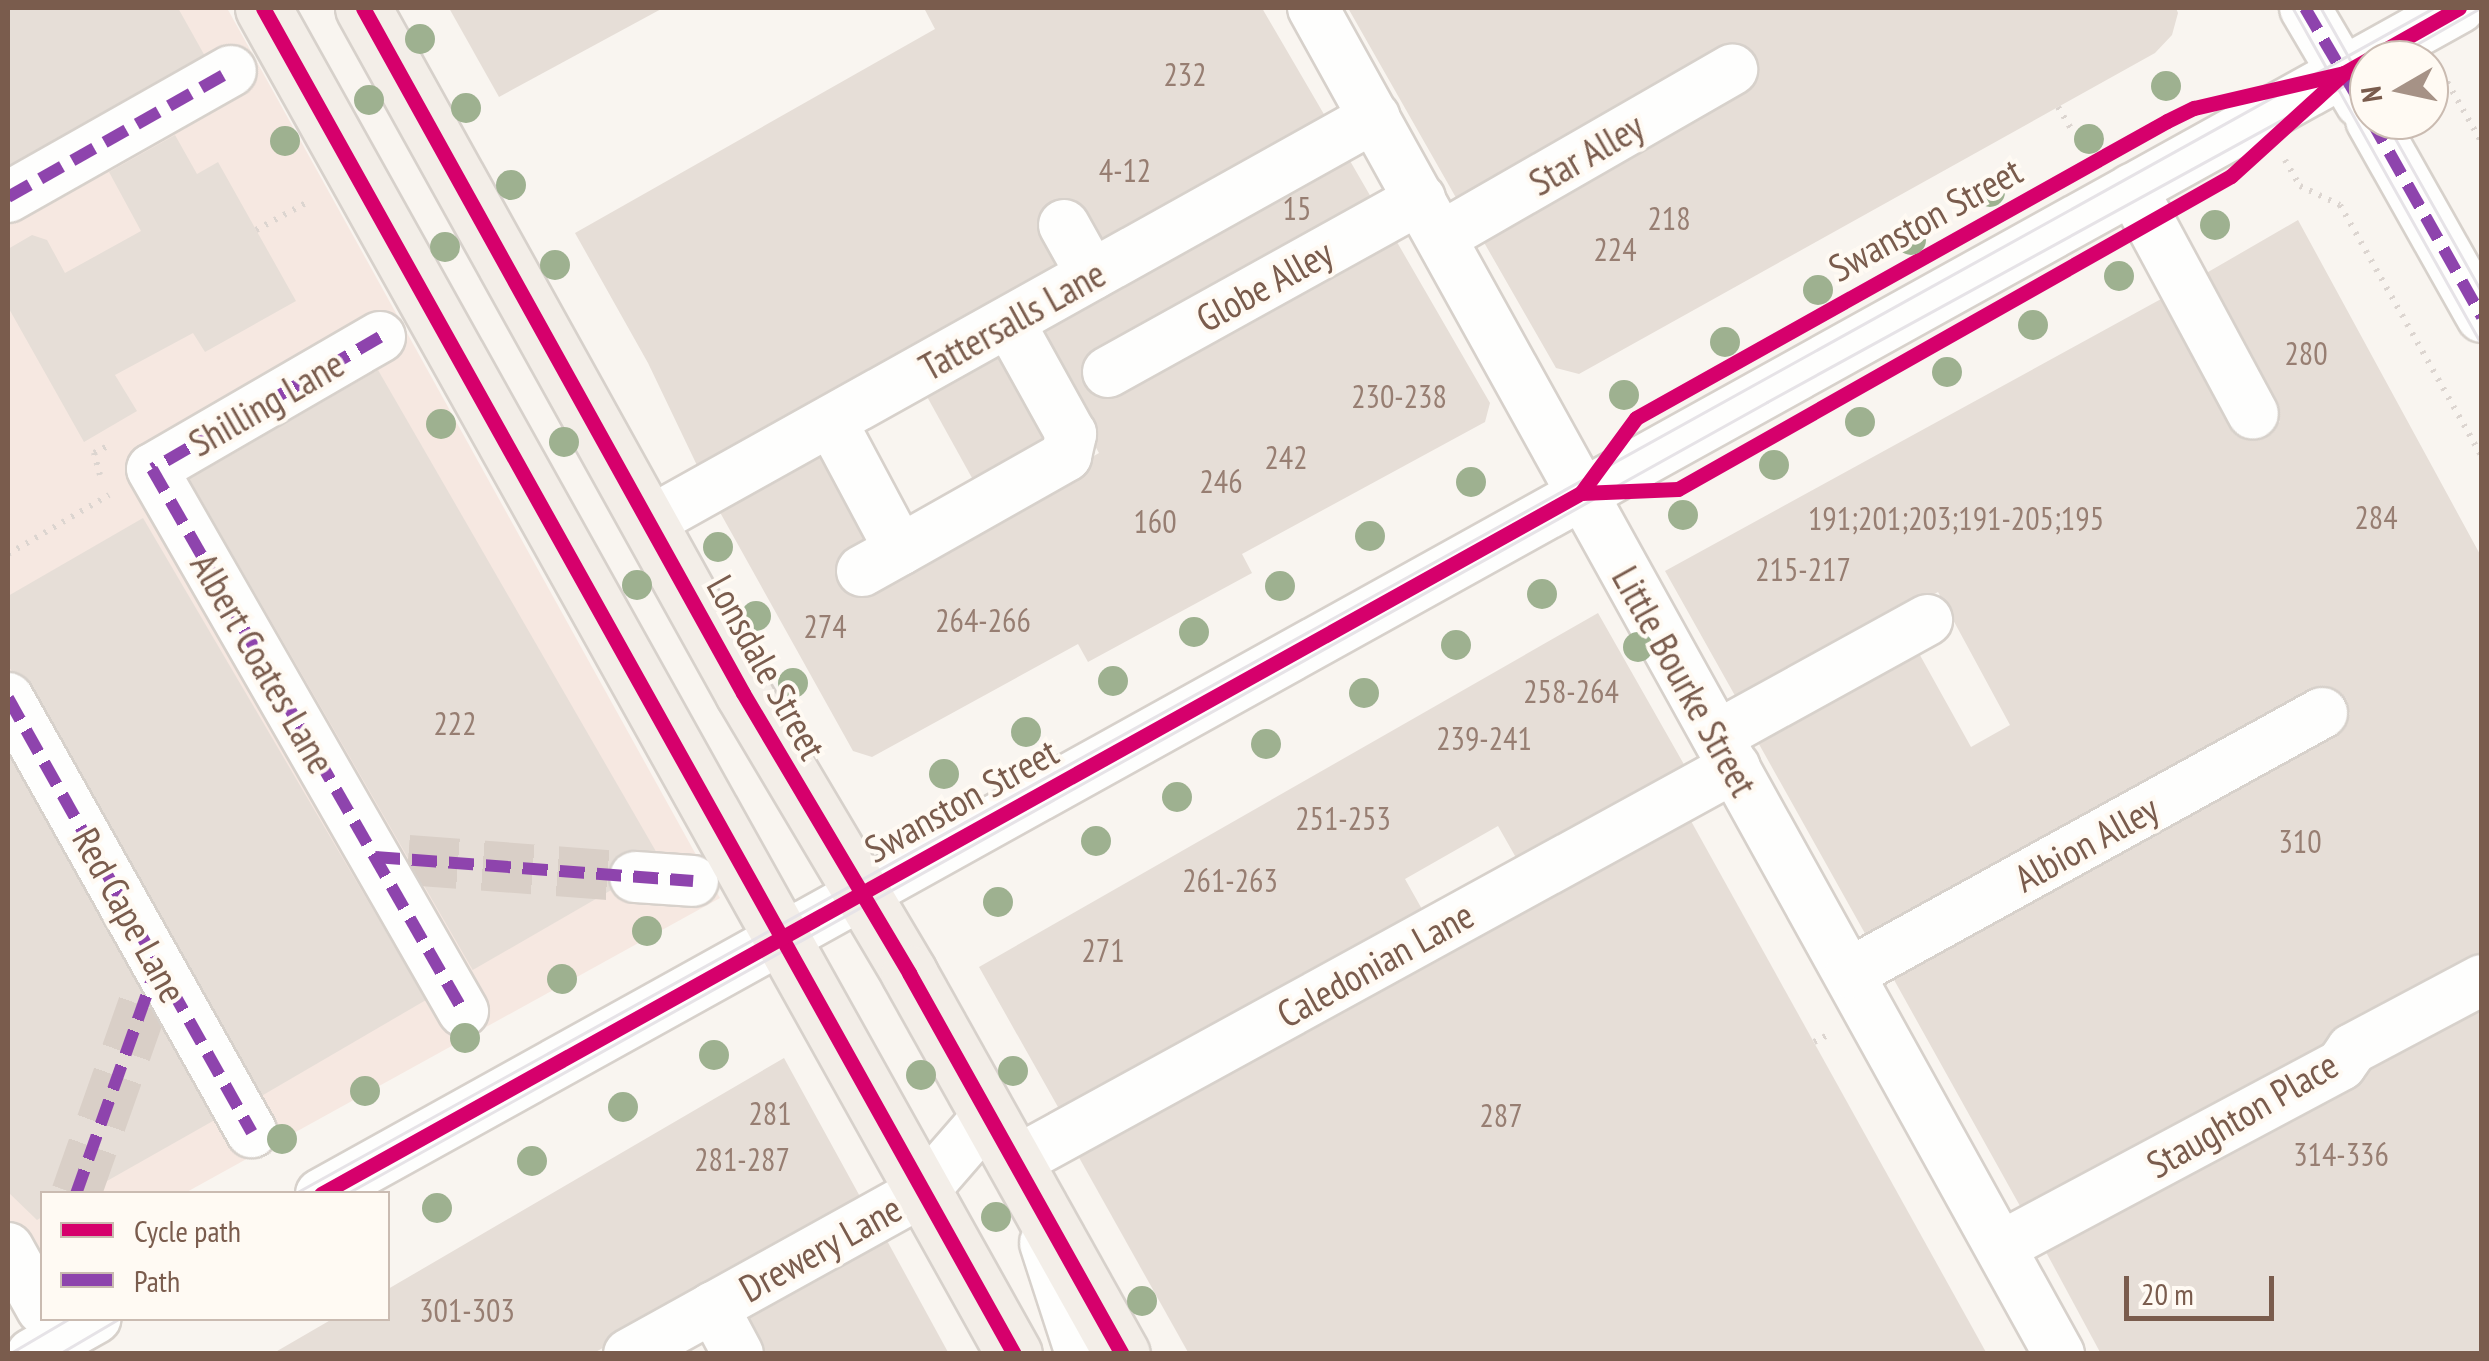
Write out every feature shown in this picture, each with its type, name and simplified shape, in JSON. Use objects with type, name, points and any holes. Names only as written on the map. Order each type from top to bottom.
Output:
[{"type":"main road","points":[[264,8],[1014,1354]]},
{"type":"main road","name":"Lonsdale Street","points":[[363,8],[547,332],[743,693],[1011,1152],[1122,1354]]},
{"type":"main road","points":[[362,183],[438,142]]},
{"type":"main road","points":[[471,375],[547,332]]},
{"type":"main road","points":[[668,737],[743,693]]},
{"type":"street","name":"Little Bourke Street","points":[[1312,8],[2002,1246],[2058,1354]]},
{"type":"street","points":[[2306,8],[2349,82]]},
{"type":"street","name":"Swanston Street","points":[[326,1191],[2459,8]]},
{"type":"street","name":"Star Alley","points":[[1430,218],[1732,70]]},
{"type":"street","points":[[8,196],[231,72]]},
{"type":"street","name":"Tattersalls Lane","points":[[649,522],[1375,117]]},
{"type":"street","points":[[2382,140],[2482,318]]},
{"type":"street","points":[[2132,189],[2253,414]]},
{"type":"street","name":"Globe Alley","points":[[1108,372],[1430,218]]},
{"type":"street","points":[[1064,225],[1092,274]]},
{"type":"street","points":[[830,421],[881,560],[1066,456],[1071,434],[1009,322]]},
{"type":"street","name":"Shilling Lane","points":[[152,469],[380,336]]},
{"type":"street","name":"Albert Coates Lane","points":[[152,469],[392,859],[463,1011]]},
{"type":"street","name":"Caledonian Lane","points":[[1011,1152],[1726,751],[1927,620]]},
{"type":"street","name":"Red Cape Lane","points":[[8,698],[152,978],[252,1132]]},
{"type":"street","name":"Albion Alley","points":[[1850,973],[2322,713]]},
{"type":"street","points":[[635,877],[693,881]]},
{"type":"street","name":"Staughton Place","points":[[2002,1246],[2341,1065],[2352,1049],[2482,980]]},
{"type":"street","points":[[1011,1152],[1081,1354]]},
{"type":"street","name":"Drewery Lane","points":[[629,1354],[923,1191],[1011,1152]]},
{"type":"street","points":[[8,1248],[40,1302]]},
{"type":"street","points":[[713,1307],[738,1354]]},
{"type":"path","points":[[2449,84],[2482,143]]},
{"type":"path","points":[[2058,107],[2072,130]]},
{"type":"path","points":[[2285,159],[2300,186],[2340,204],[2482,457]]},
{"type":"path","points":[[256,230],[306,203]]},
{"type":"path","points":[[8,554],[110,496],[103,485]]},
{"type":"shaded area","points":[[8,8],[227,8],[720,898],[189,1191],[40,1191],[38,1275],[8,1221]]},
{"type":"building","points":[[8,8],[178,8],[210,65],[8,183]]},
{"type":"building","points":[[449,8],[663,8],[499,97]]},
{"type":"building","points":[[924,8],[1262,8],[1332,128],[704,480],[648,363],[575,233],[935,29]]},
{"type":"building","points":[[1348,8],[2176,8],[2178,13],[2172,35],[2155,53],[1579,374],[1556,368],[1474,225],[1755,64],[1748,52],[1463,210]]},
{"type":"building","points":[[175,135],[197,174],[218,162],[296,301],[205,352],[193,333],[115,375],[137,411],[84,442],[8,307],[8,249],[32,235],[47,240],[65,273],[141,231],[109,172]]},
{"type":"building","points":[[1342,147],[1490,403],[1485,422],[1242,554],[1252,573],[1088,662],[1078,644],[872,757],[853,751],[712,498],[815,441],[870,539],[1002,509],[1099,453],[1026,323]]},
{"type":"building","points":[[2298,220],[2482,558],[2482,972],[2025,1215],[1888,969],[2350,714],[2337,690],[1872,946],[1755,737],[1916,648],[1971,747],[2010,725],[1938,592],[1738,701],[1665,571],[2172,293],[2249,437],[2280,422],[2196,279]]},
{"type":"building","points":[[1002,336],[1056,433],[973,479],[919,382]]},
{"type":"building","points":[[378,370],[662,861],[473,970],[189,479]]},
{"type":"building","points":[[143,518],[426,1000],[258,1098],[8,665],[8,596]]},
{"type":"building","points":[[1598,613],[1690,775],[1523,870],[1498,826],[1405,879],[1427,918],[1067,1123],[979,967]]},
{"type":"building","points":[[8,745],[220,1117],[89,1191],[40,1191],[37,1220],[8,1192]]},
{"type":"building","points":[[1686,812],[1987,1354],[1189,1354],[1077,1154]]},
{"type":"building","points":[[2482,987],[2482,1354],[2101,1354],[2040,1241]]},
{"type":"building","points":[[784,1058],[863,1202],[592,1354],[272,1354],[329,1321],[390,1321],[390,1288]]},
{"type":"building","points":[[879,1226],[949,1354],[754,1354],[730,1310]]},
{"type":"tunnel","points":[[408,860],[635,877]]},
{"type":"tunnel","points":[[77,1191],[148,991]]},
{"type":"tram line","points":[[2293,8],[2482,345]]},
{"type":"tram line","points":[[2321,8],[2349,58]]},
{"type":"tram line","points":[[299,1191],[2434,8]]},
{"type":"tram line","points":[[2424,40],[2480,8]]},
{"type":"tram line","points":[[351,1191],[1767,402],[2349,83]]},
{"type":"tram line","points":[[2396,140],[2482,292]]},
{"type":"tram line","points":[[9,1354],[65,1321]]},
{"type":"tram line","points":[[59,1354],[115,1321]]},
{"type":"marked path","points":[[2305,8],[2349,83]]},
{"type":"marked path","points":[[8,197],[231,71]]},
{"type":"marked path","points":[[2382,140],[2482,317]]},
{"type":"marked path","points":[[380,337],[152,469],[463,1011]]},
{"type":"marked path","points":[[8,698],[252,1132]]},
{"type":"marked path","points":[[375,857],[693,881]]},
{"type":"marked path","points":[[77,1191],[157,965]]},
{"type":"cycle path","points":[[263,8],[1014,1354]]},
{"type":"cycle path","points":[[363,8],[743,693],[909,973],[1122,1354]]},
{"type":"cycle path","points":[[1581,493],[1678,489],[2231,176],[2344,73],[2459,8]]},
{"type":"cycle path","points":[[326,1191],[1581,493],[1636,418],[2167,121],[2194,108],[2344,73]]}]
